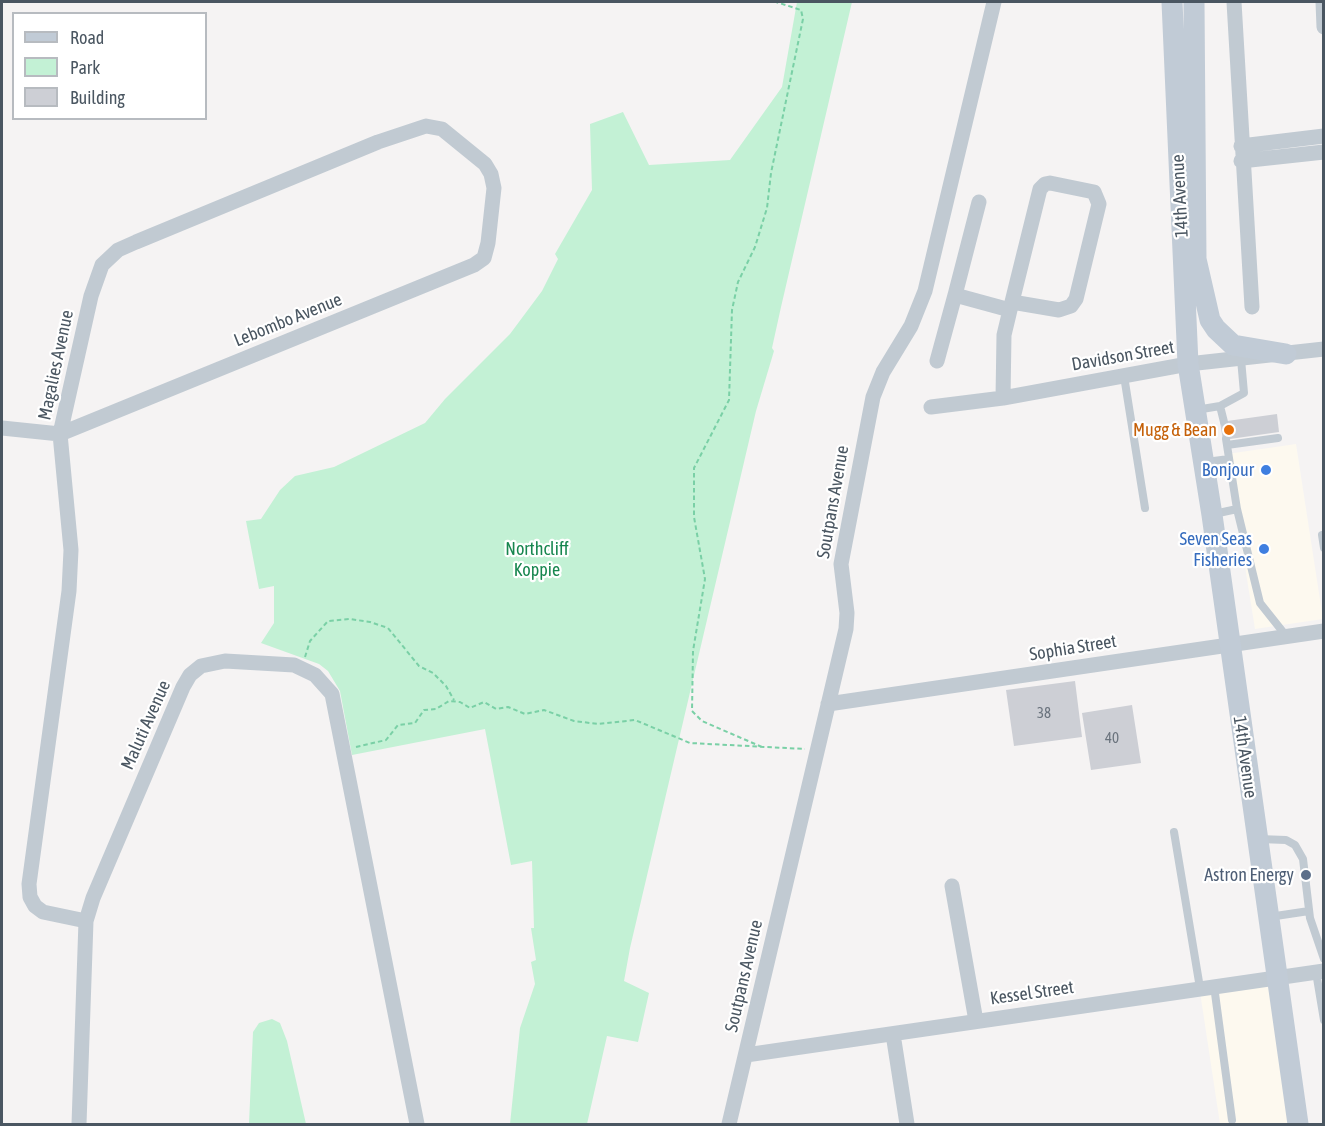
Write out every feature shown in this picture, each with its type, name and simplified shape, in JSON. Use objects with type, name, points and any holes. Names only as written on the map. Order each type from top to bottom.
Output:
[{"type":"main road","name":"14th Avenue","points":[[1172,2],[1195,400],[1298,1125]]},
{"type":"main road","name":"14th Avenue","points":[[1194,2],[1196,259],[1194,364]]},
{"type":"main road","points":[[1196,259],[1210,320],[1216,329],[1233,345],[1286,354]]},
{"type":"street","name":"Soutpans Avenue","points":[[729,1125],[847,622],[841,564],[873,397],[884,372],[911,326],[925,291],[994,2]]},
{"type":"street","points":[[1234,2],[1241,154],[1252,307]]},
{"type":"street","points":[[1323,2],[1323,27]]},
{"type":"street","name":"Magalies Avenue","points":[[86,921],[43,912],[35,906],[28,890],[38,802],[69,591],[71,550],[60,434],[94,287],[102,265],[118,250],[378,142],[419,128],[431,126],[442,129],[477,158]]},
{"type":"street","points":[[1241,154],[1323,136]]},
{"type":"street","points":[[1241,154],[1323,152]]},
{"type":"street","name":"Lebombo Avenue","points":[[2,428],[60,434],[477,263],[484,258],[487,250],[494,188],[491,174],[477,158]]},
{"type":"street","points":[[955,295],[1011,306],[1059,310],[1071,306],[1076,299],[1099,204],[1094,192],[1050,183],[1042,185],[1011,306],[1004,335],[1003,398]]},
{"type":"street","points":[[937,361],[979,202]]},
{"type":"street","name":"Davidson Street","points":[[931,406],[1003,398],[1194,364],[1323,349]]},
{"type":"street","name":"Sophia Street","points":[[828,704],[1323,632]]},
{"type":"street","name":"Maluti Avenue","points":[[79,1125],[86,921],[128,812],[190,675],[201,666],[218,661],[298,667],[315,675],[332,694],[345,749],[417,1125]]},
{"type":"street","points":[[952,886],[976,1021]]},
{"type":"street","name":"Kessel Street","points":[[746,1055],[1277,977],[1321,967]]},
{"type":"street","points":[[893,1034],[908,1125]]},
{"type":"lane","points":[[1195,400],[1220,406],[1245,392],[1241,359]]},
{"type":"lane","points":[[1124,376],[1145,508]]},
{"type":"lane","points":[[1220,406],[1224,422]]},
{"type":"lane","points":[[1278,438],[1227,442],[1237,509],[1260,603],[1287,637]]},
{"type":"lane","points":[[1204,462],[1229,459]]},
{"type":"lane","points":[[1212,515],[1237,509]]},
{"type":"lane","points":[[1322,535],[1323,548]]},
{"type":"lane","points":[[1174,832],[1232,1120]]},
{"type":"lane","points":[[1257,839],[1286,840],[1295,845],[1303,859],[1309,912],[1321,967],[1323,1020]]},
{"type":"lane","points":[[1268,917],[1309,912]]},
{"type":"path","points":[[762,747],[702,721],[692,711],[693,651],[705,579],[694,517],[694,468],[729,400],[732,310],[738,282],[755,247],[767,208],[771,173],[803,19],[801,10],[776,2]]},
{"type":"path","points":[[298,667],[310,640],[328,621],[350,619],[370,622],[388,628],[419,666],[432,673],[446,686],[455,702]]},
{"type":"path","points":[[345,749],[386,740],[398,725],[415,723],[424,710],[436,709],[449,701],[470,708],[484,702],[496,709],[508,707],[525,714],[544,710],[574,721],[598,724],[635,720],[690,743],[818,750]]},
{"type":"shaded area","points":[[1296,444],[1323,619],[1255,629],[1227,454]]},
{"type":"shaded area","points":[[1273,981],[1296,1124],[1220,1124],[1200,992]]},
{"type":"green space","name":"Northcliff Koppie","points":[[797,2],[852,2],[781,307],[772,348],[774,351],[756,411],[630,948],[624,981],[649,993],[638,1042],[607,1036],[587,1124],[510,1124],[520,1028],[535,984],[531,962],[536,960],[531,928],[534,928],[532,861],[511,865],[485,729],[352,755],[340,691],[328,671],[319,664],[261,643],[274,623],[274,586],[259,589],[246,521],[261,519],[280,490],[295,476],[334,467],[425,423],[445,399],[510,334],[542,291],[558,259],[555,254],[592,190],[590,124],[623,112],[649,165],[730,160],[782,87]]},
{"type":"green space","points":[[272,1019],[280,1023],[287,1041],[306,1124],[249,1124],[253,1032],[259,1023]]},
{"type":"building","points":[[1277,414],[1279,432],[1223,440],[1220,422]]},
{"type":"building","points":[[1075,681],[1082,737],[1014,746],[1006,690]]},
{"type":"building","points":[[1132,705],[1141,763],[1091,770],[1082,713]]},
{"type":"place","name":"Mugg & Bean","points":[[1229,430]]},
{"type":"place","name":"Bonjour","points":[[1266,470]]},
{"type":"place","name":"Seven Seas Fisheries","points":[[1264,549]]},
{"type":"place","name":"Astron Energy","points":[[1306,875]]}]
